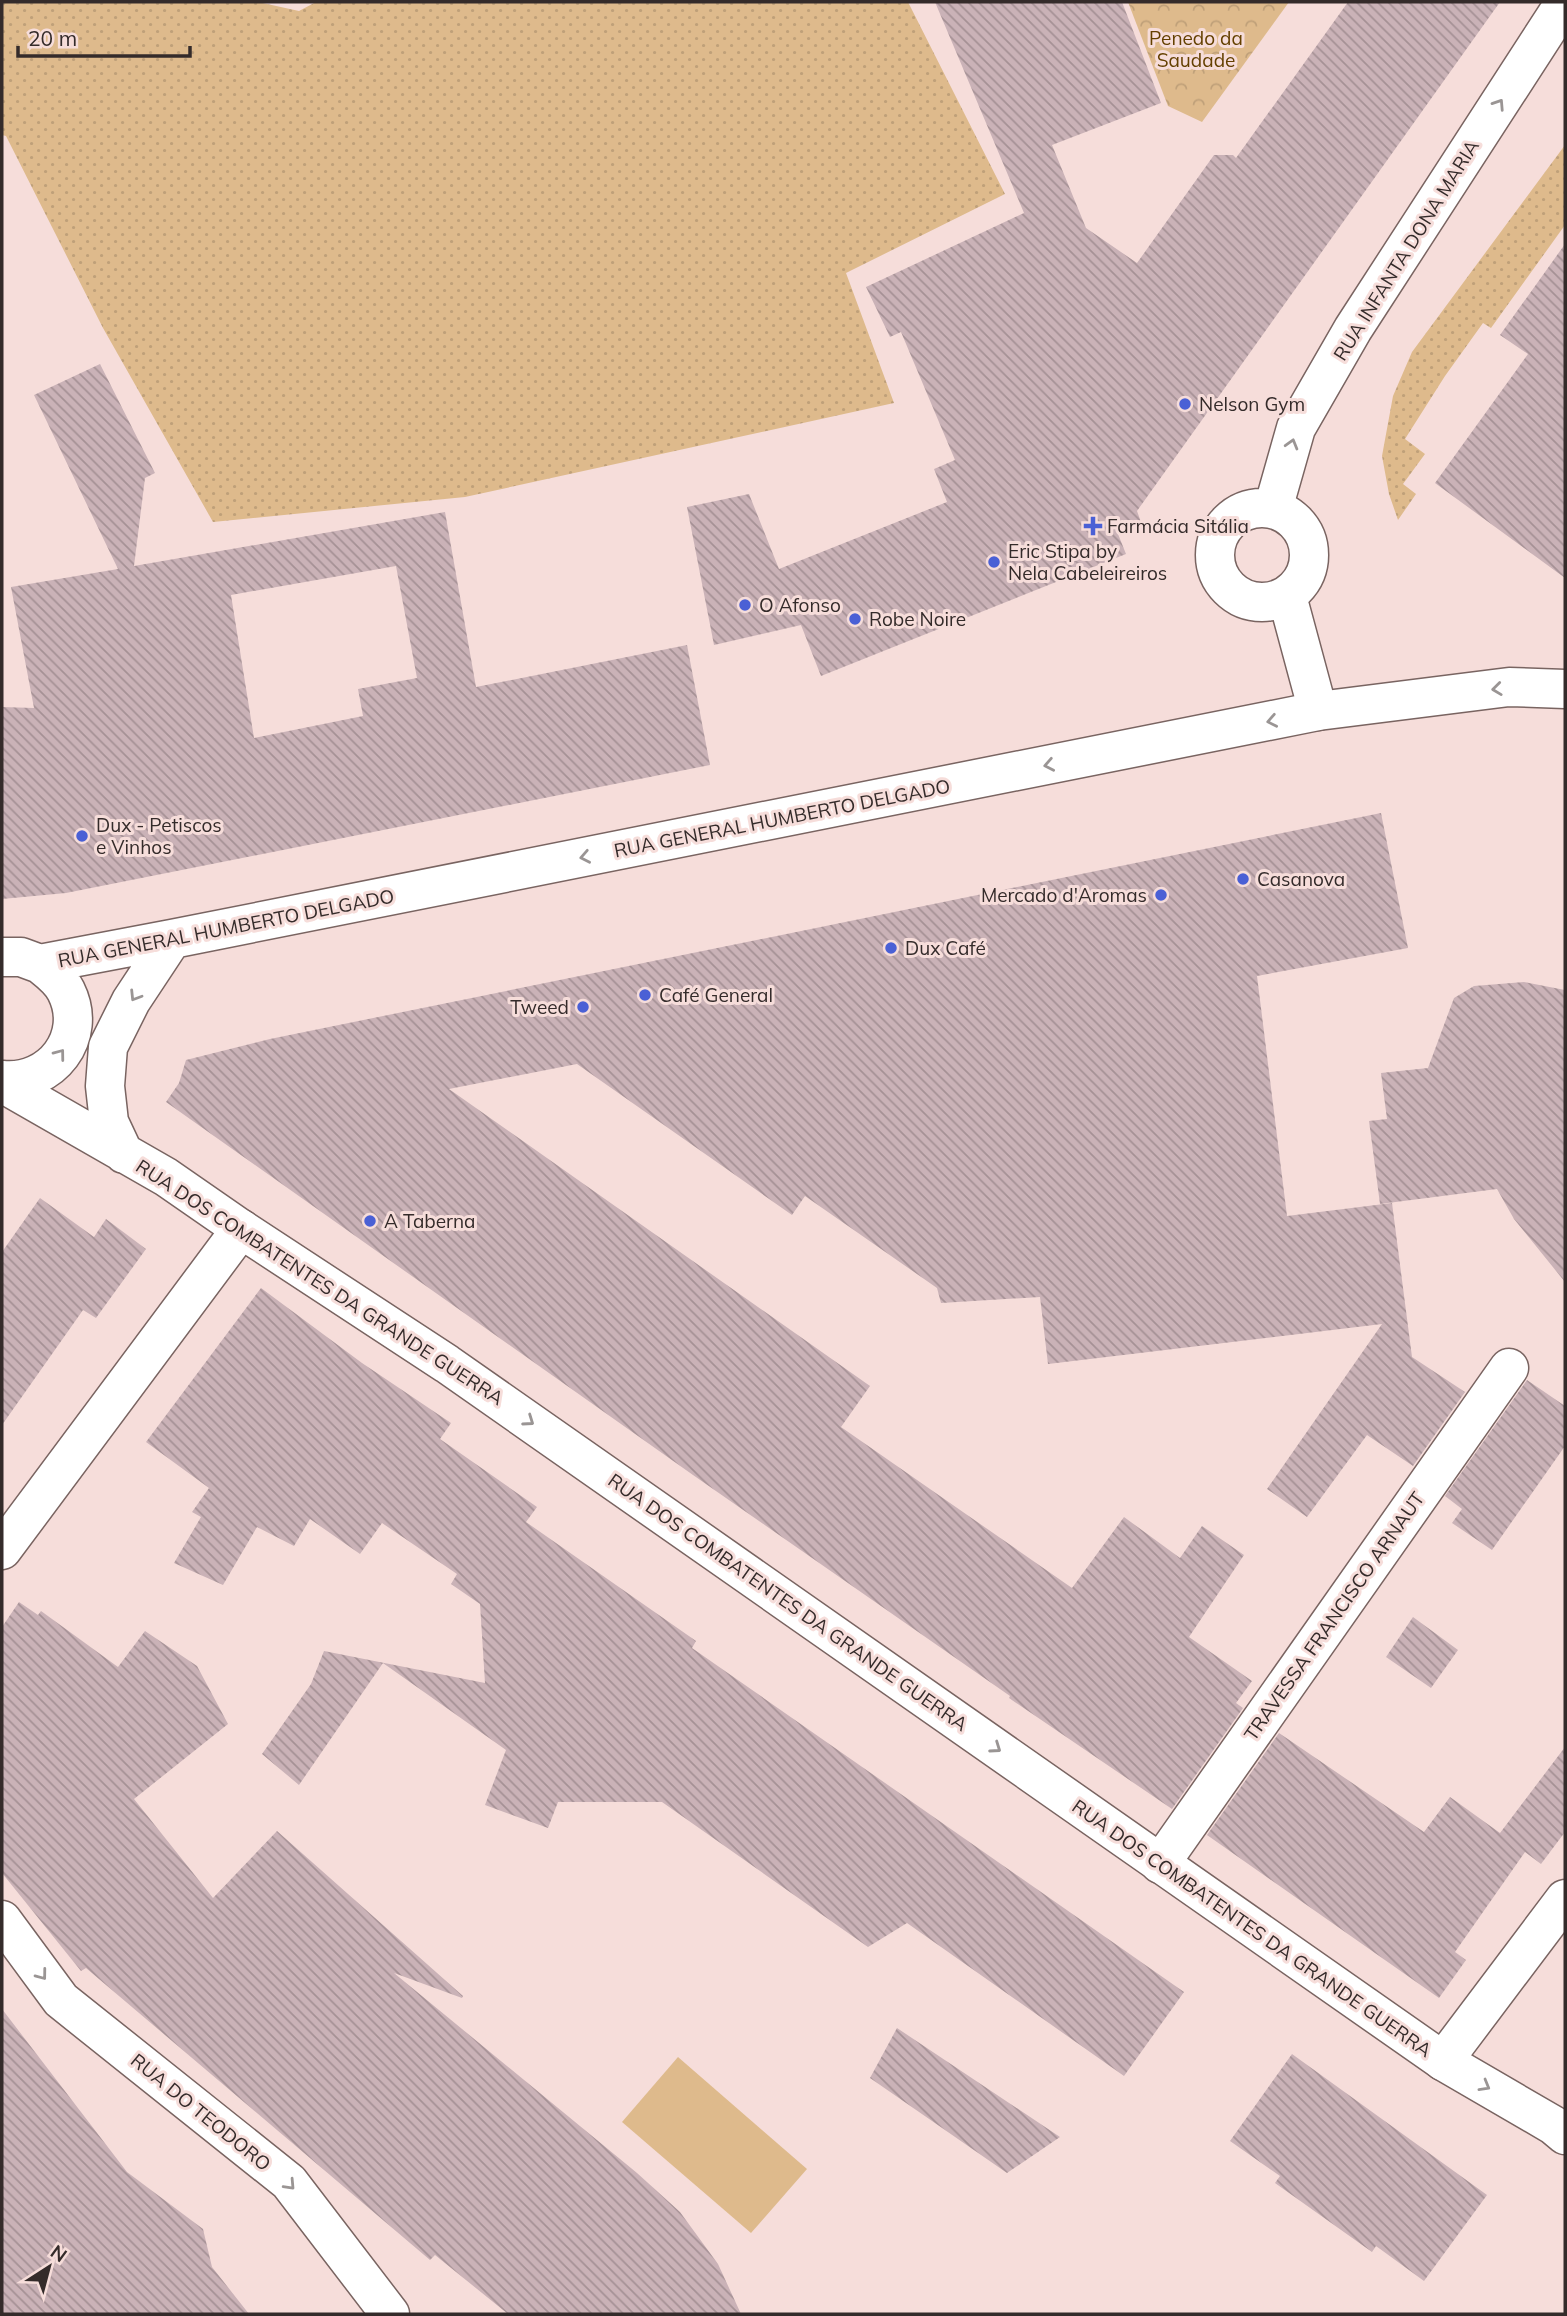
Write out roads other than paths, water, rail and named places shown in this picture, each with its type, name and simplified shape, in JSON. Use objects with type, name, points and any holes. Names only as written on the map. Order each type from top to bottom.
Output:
[{"type":"main road","name":"RUA INFANTA DONA MARIA","points":[[1273,509],[1296,428],[1353,329],[1565,2]]},
{"type":"main road","points":[[1257,508],[1273,509],[1287,515],[1299,526],[1307,540],[1310,555],[1307,571],[1299,585],[1287,596],[1260,603],[1232,592],[1222,580],[1216,566],[1215,550],[1228,522],[1257,508]]},
{"type":"main road","points":[[1287,596],[1318,712]]},
{"type":"main road","name":"RUA GENERAL HUMBERTO DELGADO","points":[[2,957],[21,957],[40,964],[1318,712],[1509,687],[1565,689]]},
{"type":"main road","points":[[124,1154],[109,1122],[105,1087],[108,1047],[131,1001],[172,939]]},
{"type":"main road","points":[[2,1082],[38,1075],[56,1062],[68,1044],[73,1024],[72,1004],[57,977],[40,964]]},
{"type":"main road","name":"RUA DOS COMBATENTES DA GRANDE GUERRA","points":[[2,1082],[166,1177],[447,1364],[1443,2061],[1553,2125],[1565,2135]]},
{"type":"main road","points":[[2,1550],[241,1229]]},
{"type":"main road","name":"TRAVESSA FRANCISCO ARNAUT","points":[[1160,1864],[1509,1368]]},
{"type":"main road","points":[[1443,2061],[1565,1899]]},
{"type":"main road","name":"RUA DO TEODORO","points":[[2,1920],[61,2000],[289,2182],[390,2314]]},
{"type":"place","name":"Nelson Gym","points":[[1185,404]]},
{"type":"place","name":"Farmácia Sitália","points":[[1093,526]]},
{"type":"place","name":"Eric Stipa by Nela Cabeleireiros","points":[[994,562]]},
{"type":"place","name":"O Afonso","points":[[745,605]]},
{"type":"place","name":"Robe Noire","points":[[855,619]]},
{"type":"place","name":"Dux - Petiscos e Vinhos","points":[[82,836]]},
{"type":"place","name":"Casanova","points":[[1243,879]]},
{"type":"place","name":"Mercado d'Aromas","points":[[1161,895]]},
{"type":"place","name":"Dux Café","points":[[891,948]]},
{"type":"place","name":"Café General","points":[[645,995]]},
{"type":"place","name":"Tweed","points":[[583,1007]]},
{"type":"place","name":"A Taberna","points":[[370,1221]]},
{"type":"park label","name":"Penedo da Saudade","points":[[1196,49]]}]
